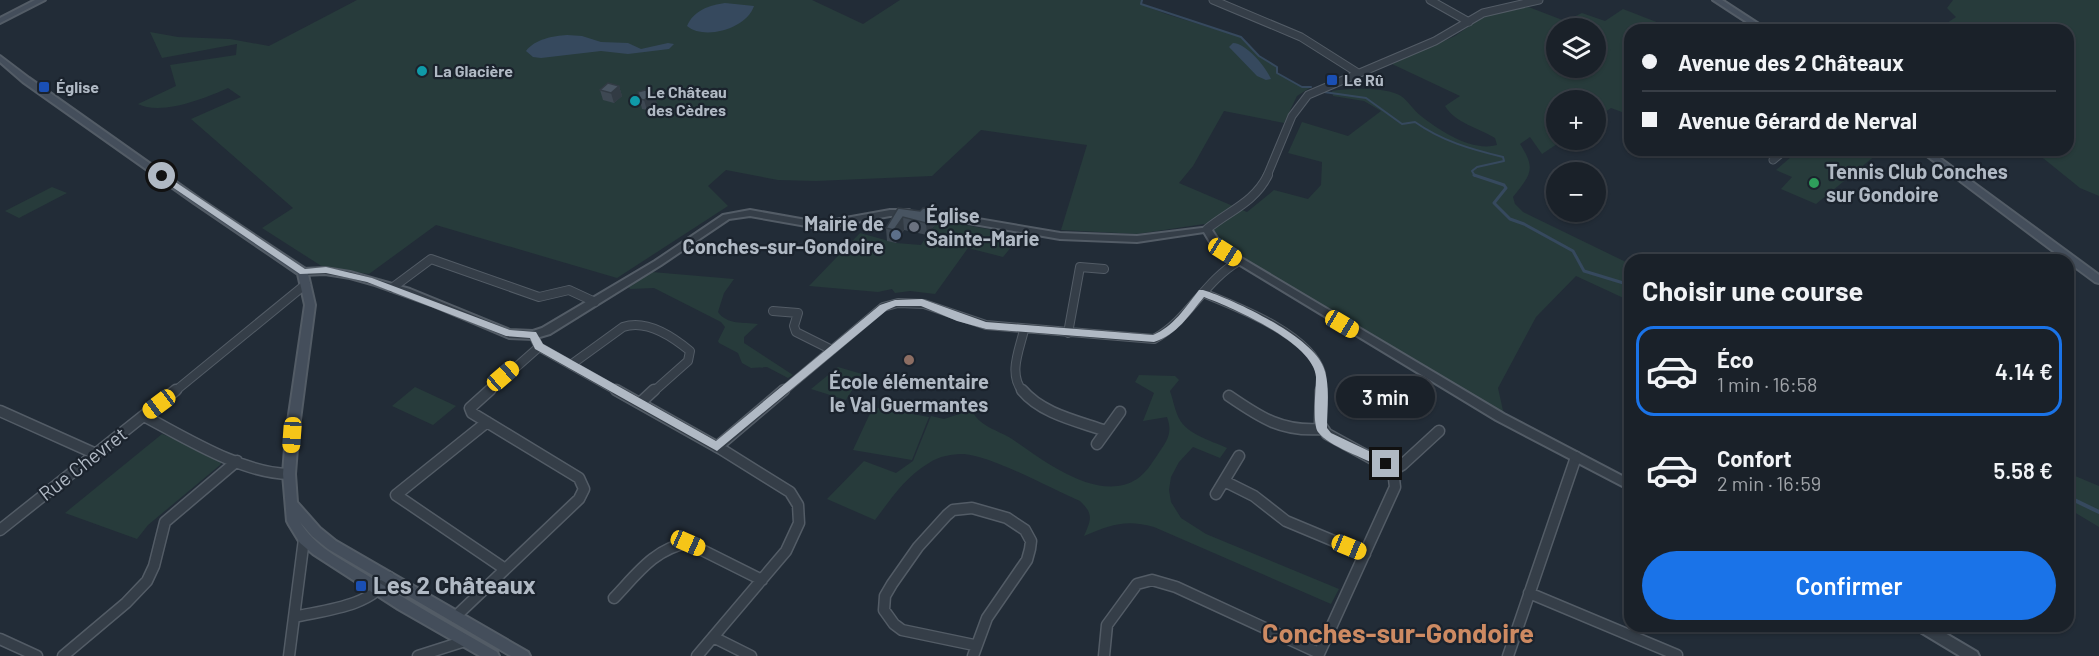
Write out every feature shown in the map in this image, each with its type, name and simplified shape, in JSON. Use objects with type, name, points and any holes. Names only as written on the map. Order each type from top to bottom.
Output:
[{"type":"main road","points":[[0,21],[41,0]]},
{"type":"main road","points":[[1717,0],[1755,24]]},
{"type":"main road","points":[[0,58],[26,80],[304,278],[310,305],[292,435],[289,474],[293,521],[304,539],[381,590],[492,656]]},
{"type":"main road","points":[[1931,156],[2064,254]]},
{"type":"main road","points":[[2074,262],[2099,280]]},
{"type":"main road","points":[[292,504],[322,538],[523,656]]},
{"type":"street","points":[[1213,0],[1301,37],[1358,73]]},
{"type":"street","points":[[1430,0],[1469,22]]},
{"type":"street","points":[[304,278],[326,270],[392,288],[509,334],[533,335],[546,331],[596,302],[726,217],[740,213],[812,224],[845,222],[890,213],[930,214],[1060,236],[1103,238],[1137,239],[1207,230],[1241,208],[1260,189],[1288,125],[1301,102],[1308,95],[1435,41],[1498,8],[1539,0]]},
{"type":"street","points":[[1490,3],[1498,8]]},
{"type":"street","points":[[1773,160],[1778,156]]},
{"type":"street","points":[[1207,230],[1213,240],[1239,261],[1461,395],[1624,482]]},
{"type":"street","points":[[392,288],[431,259],[539,297],[569,290],[596,302]]},
{"type":"street","points":[[717,447],[760,408],[884,307],[901,302],[922,302],[978,324],[1024,330],[1154,339],[1166,334],[1176,325],[1214,279],[1239,261]]},
{"type":"street","points":[[1068,333],[1080,267],[1104,269]]},
{"type":"street","name":"Rue Chevret","points":[[0,530],[251,331],[304,278]]},
{"type":"street","points":[[1104,656],[1107,625],[1115,612],[1137,584],[1152,580],[1176,587],[1319,654],[1395,487],[1393,470],[1378,458],[1328,436],[1322,429],[1321,374],[1308,352],[1293,340],[1238,307],[1203,293]]},
{"type":"street","points":[[773,311],[798,313],[794,326],[796,332],[832,351]]},
{"type":"street","points":[[572,364],[620,328],[630,324],[650,328],[690,351],[688,361],[640,403]]},
{"type":"street","points":[[1024,330],[1015,374],[1020,390],[1036,403],[1106,431]]},
{"type":"street","points":[[533,335],[539,346],[717,447],[790,492],[798,505],[799,523],[786,551],[697,656]]},
{"type":"street","points":[[455,617],[579,499],[584,486],[579,478],[472,413],[470,408],[539,346]]},
{"type":"street","points":[[1229,396],[1271,424],[1303,431],[1322,429]]},
{"type":"street","points":[[0,411],[96,454]]},
{"type":"street","points":[[1097,444],[1120,411]]},
{"type":"street","points":[[144,416],[175,433],[267,474],[289,474]]},
{"type":"street","points":[[487,422],[396,495],[505,569]]},
{"type":"street","points":[[1393,470],[1402,465],[1438,431]]},
{"type":"street","points":[[1216,494],[1239,456]]},
{"type":"street","points":[[1508,656],[1576,457]]},
{"type":"street","points":[[63,656],[136,593],[151,574],[160,531],[165,522],[237,461]]},
{"type":"street","points":[[1224,481],[1254,496],[1286,521],[1365,554]]},
{"type":"street","points":[[966,506],[978,507],[1003,516],[1021,525],[1031,538],[1031,551],[1027,560],[987,619],[973,651],[902,630],[894,624],[884,610],[887,591],[939,522],[951,511],[966,506]]},
{"type":"street","points":[[289,656],[304,539]]},
{"type":"street","points":[[615,598],[658,554],[668,546],[677,543],[688,543],[762,580]]},
{"type":"street","points":[[294,617],[371,596],[387,585],[389,578]]},
{"type":"street","points":[[1529,593],[1677,656]]},
{"type":"street","points":[[1932,632],[1972,656]]},
{"type":"street","points":[[713,637],[751,656]]},
{"type":"street","points":[[0,639],[37,656]]},
{"type":"street","points":[[418,656],[465,640]]},
{"type":"green space","points":[[357,0],[812,0],[863,24],[900,0],[1142,0],[1141,4],[1166,14],[1241,37],[1259,56],[1277,67],[1278,73],[1302,87],[1311,87],[1297,96],[1284,123],[1224,111],[1193,166],[1179,183],[1247,212],[1274,190],[1308,199],[1321,185],[1322,162],[1288,153],[1302,122],[1348,136],[1381,111],[1364,101],[1333,96],[1332,91],[1365,89],[1390,92],[1400,96],[1437,128],[1457,139],[1477,146],[1497,145],[1495,138],[1461,121],[1449,112],[1445,106],[1460,96],[1392,64],[1455,36],[1481,18],[1503,10],[1526,6],[1557,18],[1546,18],[1546,78],[1606,78],[1606,20],[1623,9],[1662,24],[1624,24],[1624,113],[1611,108],[1606,111],[1606,90],[1546,90],[1546,150],[1548,150],[1542,154],[1530,137],[1520,144],[1530,166],[1524,183],[1513,197],[1515,204],[1523,212],[1624,261],[1624,298],[1576,276],[1536,317],[1498,388],[1504,415],[1240,258],[1216,239],[1204,224],[1137,234],[1061,230],[1087,145],[981,130],[932,176],[816,181],[778,180],[726,170],[708,186],[728,206],[617,278],[436,225],[369,274],[323,267],[262,228],[293,208],[191,119],[241,97],[228,88],[196,101],[171,107],[148,107],[138,104],[176,86],[170,65],[236,55],[237,44],[162,58],[150,32],[178,37],[230,39],[269,46]]},
{"type":"green space","points":[[1953,0],[2099,0],[2099,196],[2080,188],[2040,156],[2074,156],[2074,24],[1947,24],[1956,17],[1947,8]]},
{"type":"green space","points":[[1582,13],[1596,18],[1571,18]]},
{"type":"green space","name":"Tennis Club Conches sur Gondoire","points":[[1792,156],[1875,156],[1816,204],[1781,189],[1792,177],[1776,170]]},
{"type":"green space","points":[[52,187],[67,193],[19,218],[5,211]]},
{"type":"green space","points":[[937,220],[1021,235],[1003,257],[968,248],[935,294],[910,291],[895,293],[892,289],[878,292],[809,286],[860,233],[896,243],[921,245]]},
{"type":"green space","points":[[652,272],[734,279],[724,293],[718,312],[731,321],[758,324],[744,337],[744,343],[793,375],[788,378],[767,367],[751,368],[742,363],[738,353],[719,343],[725,327],[721,322],[654,288],[630,289],[628,286]]},
{"type":"green space","points":[[838,367],[862,374],[846,400],[811,389]]},
{"type":"green space","points":[[1139,375],[1175,376],[1179,380],[1170,391],[1180,421],[1198,436],[1227,448],[1220,458],[1193,447],[1179,462],[1171,477],[1169,490],[1171,502],[1181,518],[1206,534],[1339,589],[1331,604],[1154,527],[1135,523],[1118,524],[1084,536],[1090,517],[1088,510],[1080,501],[990,460],[976,456],[950,455],[921,468],[906,481],[875,520],[827,499],[864,461],[896,473],[913,461],[931,416],[944,419],[972,410],[984,424],[1072,476],[1088,483],[1105,486],[1122,485],[1137,479],[1146,471],[1164,445],[1169,432],[1167,417],[1143,421],[1154,393],[1135,382]]},
{"type":"green space","points":[[415,387],[456,406],[433,425],[392,406]]},
{"type":"green space","points":[[873,407],[929,417],[912,460],[853,450]]},
{"type":"green space","points":[[162,434],[223,460],[220,465],[148,525],[137,539],[65,513]]},
{"type":"green space","points":[[2074,476],[2099,486],[2099,527],[2074,512]]},
{"type":"water","points":[[725,3],[754,6],[743,21],[725,30],[704,32],[687,26],[690,20],[703,9]]},
{"type":"water","points":[[567,35],[582,36],[601,42],[628,43],[641,49],[668,43],[674,44],[669,49],[628,54],[601,51],[541,58],[533,57],[526,51],[539,41]]},
{"type":"water","points":[[1233,43],[1244,47],[1255,57],[1271,79],[1266,80],[1257,76],[1229,47]]},
{"type":"building","points":[[608,83],[619,86],[611,93],[600,90]]},
{"type":"building","points":[[645,90],[654,93],[644,100],[640,99],[638,92]]},
{"type":"building","points":[[898,208],[920,211],[923,208],[936,210],[926,223],[903,217],[894,230],[886,228]]},
{"type":"waterway","points":[[1142,0],[1141,4],[1241,37],[1259,56],[1277,67],[1277,73],[1302,87],[1311,87]]},
{"type":"waterway","points":[[1324,92],[1366,98],[1402,124],[1415,122],[1457,144],[1503,157],[1504,161],[1477,167],[1472,171],[1474,175]]},
{"type":"waterway","points":[[1474,175],[1504,185],[1506,188],[1494,203],[1510,219],[1524,224],[1573,251],[1584,271],[1624,283]]},
{"type":"waterway","points":[[2074,500],[2099,512]]},
{"type":"place","name":"La Glacière","points":[[422,71]]},
{"type":"place","name":"Le Rû","points":[[1332,80]]},
{"type":"place","name":"Église","points":[[44,87]]},
{"type":"place","name":"Le Château des Cèdres","points":[[635,101]]},
{"type":"place","name":"Tennis Club Conches sur Gondoire","points":[[1814,183]]},
{"type":"place","name":"Église Sainte-Marie","points":[[914,227]]},
{"type":"place","name":"Mairie de Conches-sur-Gondoire","points":[[896,235]]},
{"type":"place","name":"École élémentaire le Val Guermantes","points":[[909,360]]},
{"type":"place","name":"Les 2 Châteaux","points":[[361,586]]},
{"type":"district","name":"Conches-sur-Gondoire","points":[[1398,634]]},
{"type":"route","points":[[162,176],[303,272],[326,270],[369,280],[509,334],[533,335],[539,346],[717,447],[760,408],[884,307],[895,303],[922,302],[986,326],[1154,339],[1166,334],[1176,325],[1203,293],[1258,318],[1308,352],[1321,374],[1320,423],[1322,429],[1328,436],[1378,458],[1386,464]]}]
